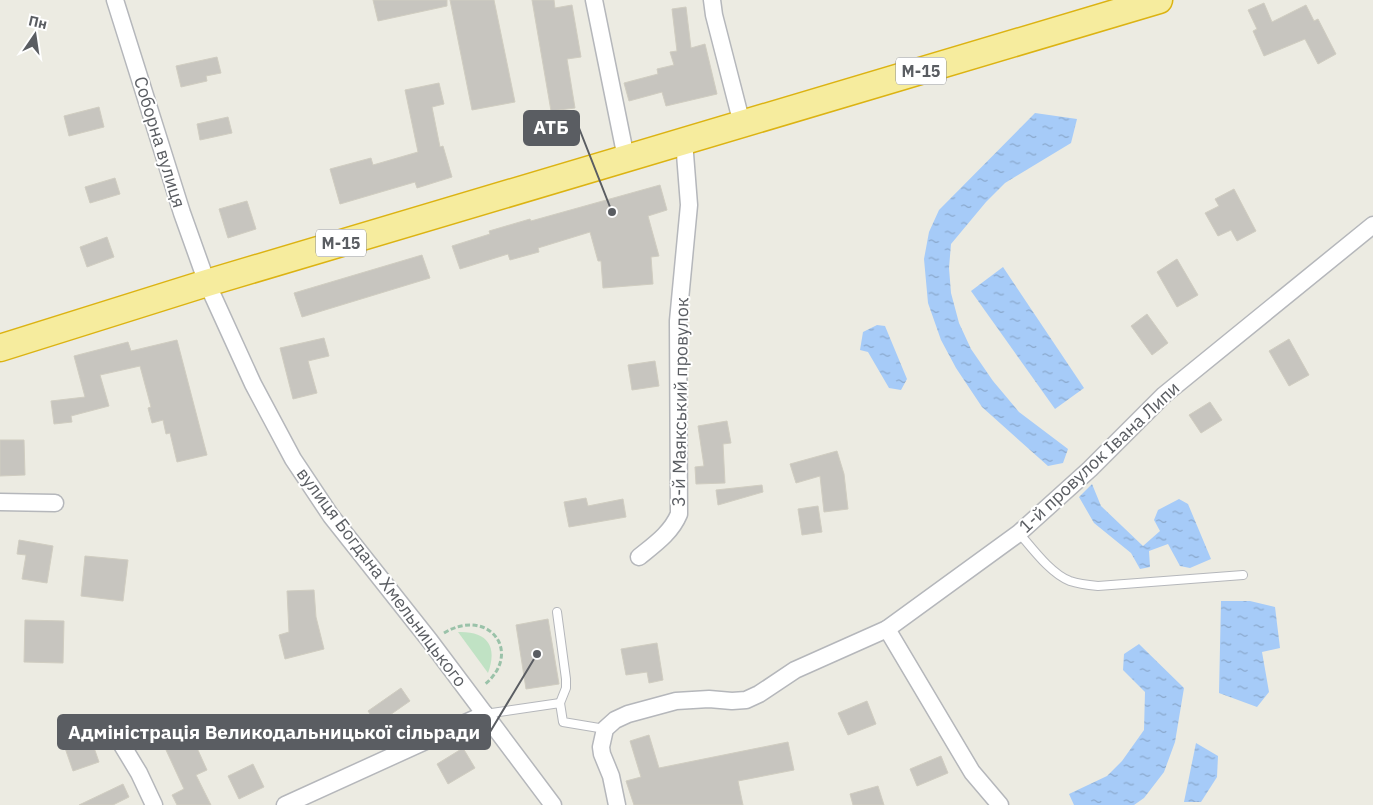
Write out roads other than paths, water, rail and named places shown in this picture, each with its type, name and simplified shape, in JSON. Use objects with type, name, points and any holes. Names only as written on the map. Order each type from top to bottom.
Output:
[{"type":"highway","name":"М-15","points":[[0,348],[207,283],[1159,0]]},
{"type":"street","name":"Соборна вулиця","points":[[115,0],[182,214],[207,283]]},
{"type":"street","points":[[594,0],[626,158]]},
{"type":"street","points":[[712,0],[714,15],[742,124]]},
{"type":"street","name":"3-й Маякський провулок","points":[[639,557],[668,533],[675,525],[679,514],[678,321],[689,205],[684,141]]},
{"type":"street","name":"1-й провулок Івана Липи","points":[[605,729],[615,720],[628,714],[676,701],[709,699],[746,700],[759,694],[795,670],[887,629],[1019,533],[1056,501],[1164,394],[1373,225]]},
{"type":"street","name":"вулиця Богдана Хмельницького","points":[[207,283],[253,384],[293,459],[331,516],[430,641],[553,805]]},
{"type":"street","points":[[0,502],[55,503]]},
{"type":"street","points":[[887,629],[972,772],[1000,805]]},
{"type":"street","points":[[285,805],[485,714]]},
{"type":"street","points":[[605,729],[602,737],[602,754],[611,776],[617,805]]},
{"type":"street","points":[[116,735],[139,773],[154,805]]},
{"type":"lane","points":[[1019,533],[1058,575],[1079,584],[1098,586],[1243,575]]},
{"type":"lane","points":[[557,612],[566,679],[566,688],[560,703],[563,722],[605,729]]},
{"type":"lane","points":[[485,714],[560,703]]},
{"type":"water","points":[[1035,113],[1077,119],[1071,143],[1005,183],[986,202],[951,244],[949,268],[951,293],[959,323],[971,349],[993,381],[1019,412],[1068,449],[1063,463],[1048,466],[982,407],[956,368],[941,340],[928,303],[924,259],[929,232],[939,210]]},
{"type":"water","points":[[1003,267],[1084,388],[1055,409],[971,291]]},
{"type":"water","points":[[877,325],[885,326],[907,379],[901,390],[889,388],[868,352],[860,350],[863,332]]},
{"type":"water","points":[[1092,484],[1101,506],[1143,546],[1160,531],[1154,520],[1158,510],[1179,499],[1188,504],[1211,559],[1190,568],[1180,566],[1168,544],[1149,551],[1150,567],[1140,569],[1131,553],[1094,523],[1079,497]]},
{"type":"water","points":[[1221,601],[1250,601],[1275,607],[1280,648],[1262,652],[1269,692],[1257,707],[1219,693]]},
{"type":"water","points":[[1139,644],[1184,688],[1175,742],[1164,772],[1144,798],[1134,805],[1074,805],[1069,794],[1107,776],[1122,761],[1144,730],[1145,692],[1123,670],[1124,654]]},
{"type":"water","points":[[1196,743],[1218,756],[1217,777],[1201,802],[1184,802]]},
{"type":"place","name":"АТБ","points":[[612,212]]},
{"type":"place","name":"Адміністрація Великодальницької сільради","points":[[537,654]]}]
